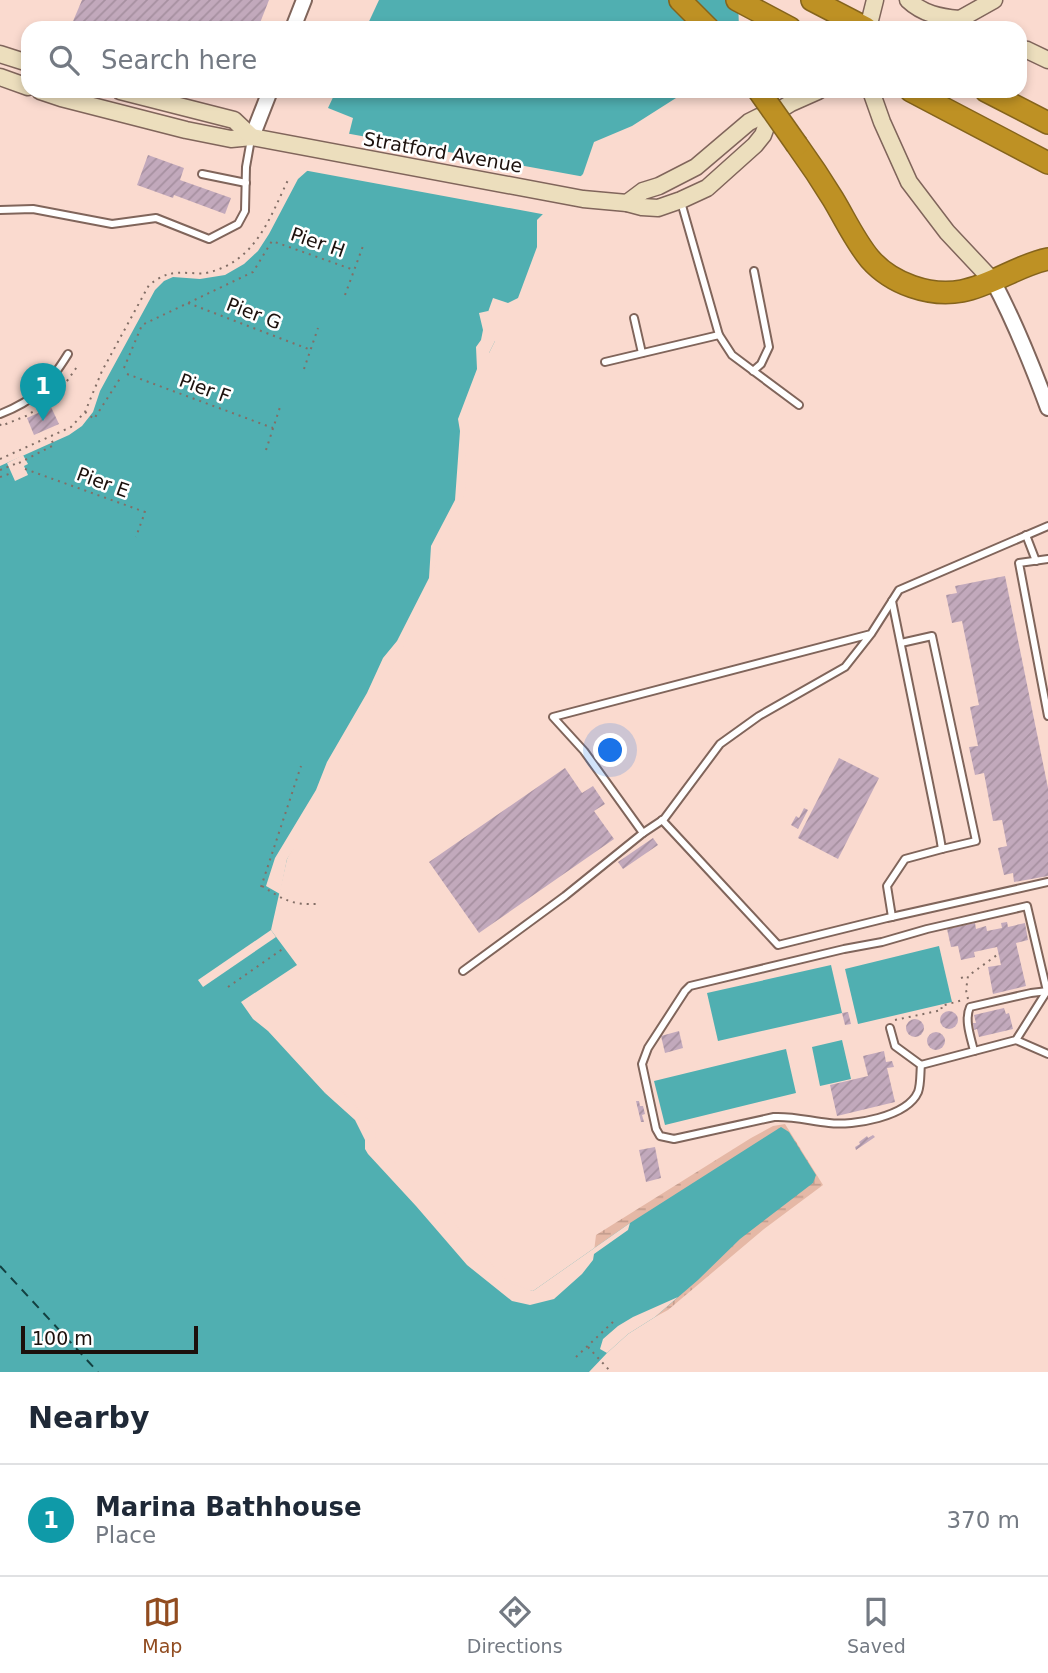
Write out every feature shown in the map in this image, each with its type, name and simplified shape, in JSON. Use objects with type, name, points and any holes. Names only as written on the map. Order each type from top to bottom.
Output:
[{"type":"highway","points":[[680,0],[701,21]]},
{"type":"highway","points":[[737,0],[777,21]]},
{"type":"highway","points":[[812,0],[853,21]]},
{"type":"highway","points":[[764,98],[825,186],[864,250],[884,272],[908,285],[937,292],[963,291],[1048,259]]},
{"type":"highway","points":[[925,98],[1048,163]]},
{"type":"highway","points":[[1000,98],[1048,123]]},
{"type":"main road","points":[[869,21],[875,0]]},
{"type":"main road","points":[[908,0],[922,10],[938,16],[960,19]]},
{"type":"main road","points":[[956,21],[994,0]]},
{"type":"main road","points":[[1027,50],[1048,60]]},
{"type":"main road","points":[[0,54],[21,61]]},
{"type":"main road","points":[[0,77],[21,84]]},
{"type":"main road","name":"Stratford Avenue","points":[[61,98],[186,131],[231,139],[252,137],[583,199],[658,208],[707,188],[755,145],[763,135],[770,116]]},
{"type":"main road","name":"Stratford Avenue","points":[[148,98],[234,120],[252,137]]},
{"type":"main road","points":[[627,203],[643,191],[696,167],[749,122],[770,116],[802,98]]},
{"type":"main road","points":[[873,98],[881,122],[909,182],[947,232],[993,281]]},
{"type":"street","points":[[296,21],[304,0]]},
{"type":"street","points":[[252,137],[267,98]]},
{"type":"street","points":[[993,281],[1010,312],[1045,392],[1048,408]]},
{"type":"lane","points":[[0,210],[33,209],[112,224],[156,218],[209,239],[238,224],[245,211],[246,167],[252,137]]},
{"type":"lane","points":[[202,174],[246,183]]},
{"type":"lane","points":[[681,200],[719,335],[732,355],[799,405]]},
{"type":"lane","points":[[753,371],[761,364],[769,347],[754,271]]},
{"type":"lane","points":[[634,317],[642,353]]},
{"type":"lane","points":[[605,362],[719,335]]},
{"type":"lane","points":[[0,414],[21,406],[45,388],[68,354]]},
{"type":"lane","points":[[464,971],[662,820],[720,744],[759,716],[845,667],[871,635],[899,590],[1048,526]]},
{"type":"lane","points":[[1026,535],[1036,561]]},
{"type":"lane","points":[[1048,559],[1019,563],[1048,716]]},
{"type":"lane","points":[[892,601],[942,849]]},
{"type":"lane","points":[[643,833],[583,751],[553,717],[871,635]]},
{"type":"lane","points":[[892,917],[887,886],[905,859],[976,841],[932,636],[901,642]]},
{"type":"lane","points":[[662,820],[778,945],[1048,882]]},
{"type":"lane","points":[[921,1065],[918,1091],[914,1099],[896,1112],[879,1118],[838,1123],[787,1116],[774,1117],[674,1139],[660,1136],[656,1129],[642,1064],[648,1048],[685,991],[696,984],[1027,906],[1048,991],[1016,1040]]},
{"type":"lane","points":[[974,1051],[967,1018],[969,1003],[1048,991]]},
{"type":"lane","points":[[890,1025],[895,1046],[921,1065]]},
{"type":"lane","points":[[921,1065],[1016,1040],[1048,1054]]},
{"type":"path","points":[[0,459],[71,427],[85,412],[102,371],[149,285],[171,272],[205,273],[236,262],[253,246],[262,232],[289,178]]},
{"type":"path","name":"Pier H","points":[[188,303],[253,272],[272,241],[354,270]]},
{"type":"path","points":[[345,295],[363,246]]},
{"type":"path","points":[[124,368],[142,325],[188,303]]},
{"type":"path","name":"Pier G","points":[[188,303],[311,350]]},
{"type":"path","points":[[304,369],[318,328]]},
{"type":"path","name":"Pier F","points":[[127,374],[273,428]]},
{"type":"path","points":[[85,412],[94,419],[121,377]]},
{"type":"path","points":[[266,450],[281,404]]},
{"type":"path","points":[[0,470],[54,445],[50,436]]},
{"type":"path","name":"Pier E","points":[[25,469],[145,512],[136,537]]},
{"type":"path","points":[[0,482],[1,477],[12,473]]},
{"type":"path","points":[[301,766],[261,886],[292,903],[318,904]]},
{"type":"path","points":[[228,987],[284,947]]},
{"type":"path","points":[[961,978],[997,955]]},
{"type":"path","points":[[890,1025],[942,1010],[941,1006],[969,1003],[966,990],[968,976]]},
{"type":"path","points":[[576,1357],[614,1321]]},
{"type":"path","points":[[587,1346],[611,1372]]},
{"type":"green space","points":[[785,1124],[823,1185],[764,1229],[668,1310],[655,1317],[633,1317],[593,1260],[596,1235],[751,1138],[773,1126]]},
{"type":"water","points":[[379,0],[738,0],[739,21],[369,21]]},
{"type":"water","points":[[333,98],[676,98],[632,126],[594,142],[583,174],[537,220],[537,247],[518,298],[508,303],[493,298],[488,312],[495,341],[462,433],[461,491],[438,543],[432,580],[385,677],[287,859],[271,930],[297,965],[241,1002],[253,1019],[268,1031],[325,1093],[337,1091],[373,1144],[507,1286],[533,1291],[630,1223],[781,1127],[789,1132],[816,1175],[813,1183],[740,1239],[698,1280],[655,1317],[628,1334],[589,1372],[0,1372],[0,466],[69,435],[82,426],[93,412],[100,391],[155,290],[164,281],[173,277],[200,279],[225,275],[244,264],[258,251],[298,179],[349,134],[353,118],[328,108]]},
{"type":"water","points":[[939,946],[952,1002],[858,1024],[845,969]]},
{"type":"water","points":[[831,965],[842,1013],[718,1041],[707,993]]},
{"type":"water","points":[[842,1040],[851,1079],[820,1086],[812,1047]]},
{"type":"water","points":[[786,1049],[796,1093],[665,1125],[654,1081]]},
{"type":"pier","points":[[345,133],[585,177],[547,215],[303,170]]},
{"type":"pier","points":[[479,313],[492,313],[500,335],[489,353],[490,363],[466,434],[465,492],[458,515],[442,544],[434,571],[435,581],[388,678],[307,830],[287,859],[280,894],[266,886],[275,858],[316,790],[327,762],[367,693],[383,658],[397,641],[429,578],[431,546],[455,500],[460,431],[458,419],[477,369],[476,347],[483,330]]},
{"type":"pier","points":[[23,455],[28,464],[24,466],[28,475],[15,481],[7,463]]},
{"type":"pier","points":[[271,930],[276,937],[203,987],[198,980]]},
{"type":"pier","points":[[332,1088],[339,1088],[375,1127],[376,1143],[509,1283],[533,1291],[630,1223],[628,1230],[594,1254],[593,1260],[582,1274],[554,1299],[530,1305],[512,1301],[467,1265],[368,1154],[365,1140],[355,1120],[325,1093]]},
{"type":"pier","points":[[678,1297],[607,1353],[600,1349],[603,1339],[618,1326]]},
{"type":"building","points":[[82,0],[269,0],[261,21],[73,21]]},
{"type":"building","points":[[148,155],[184,168],[180,180],[231,198],[225,214],[137,185]]},
{"type":"building","points":[[51,407],[59,424],[34,435],[27,418]]},
{"type":"building","points":[[1005,576],[1048,788],[1048,876],[1014,882],[1013,873],[1004,875],[998,848],[1007,846],[1002,820],[993,821],[984,773],[975,775],[969,747],[978,746],[970,707],[979,705],[962,621],[952,623],[946,595],[957,593],[955,586]]},
{"type":"building","points":[[839,758],[879,778],[838,859],[798,838]]},
{"type":"building","points":[[565,768],[582,793],[593,786],[605,804],[594,811],[614,839],[479,933],[429,862]]},
{"type":"building","points":[[804,808],[808,810],[798,829],[791,825],[796,816],[799,818]]},
{"type":"building","points":[[653,838],[658,845],[623,869],[618,862]]},
{"type":"building","points":[[1007,922],[1008,927],[1025,923],[1028,940],[1016,943],[1026,986],[993,994],[988,967],[1001,965],[997,947],[974,952],[975,957],[961,960],[958,946],[951,947],[947,929],[975,923],[976,929],[986,926],[987,931],[1002,928],[1001,923]]},
{"type":"building","points":[[1004,1008],[1006,1014],[1009,1013],[1013,1029],[979,1037],[977,1029],[974,1030],[974,1015]]},
{"type":"building","points":[[945,1011],[953,1011],[958,1020],[956,1027],[945,1029],[940,1024],[940,1016]]},
{"type":"building","points":[[848,1012],[851,1024],[845,1025],[842,1013]]},
{"type":"building","points":[[911,1019],[919,1019],[924,1028],[922,1035],[911,1037],[906,1032],[906,1024]]},
{"type":"building","points":[[679,1031],[683,1048],[665,1053],[661,1036]]},
{"type":"building","points":[[932,1032],[940,1032],[945,1041],[943,1048],[932,1050],[927,1045],[927,1037]]},
{"type":"building","points":[[884,1051],[886,1062],[892,1061],[894,1067],[887,1068],[895,1102],[837,1116],[830,1085],[868,1076],[863,1056]]},
{"type":"building","points":[[636,1101],[643,1106],[644,1122],[641,1122]]},
{"type":"building","points":[[873,1135],[875,1137],[856,1150],[859,1142]]},
{"type":"building","points":[[655,1147],[661,1178],[646,1182],[639,1150]]},
{"type":"ferry route","points":[[0,1266],[98,1372]]},
{"type":"place","name":"Marina Bathhouse","points":[[43,421]]}]
